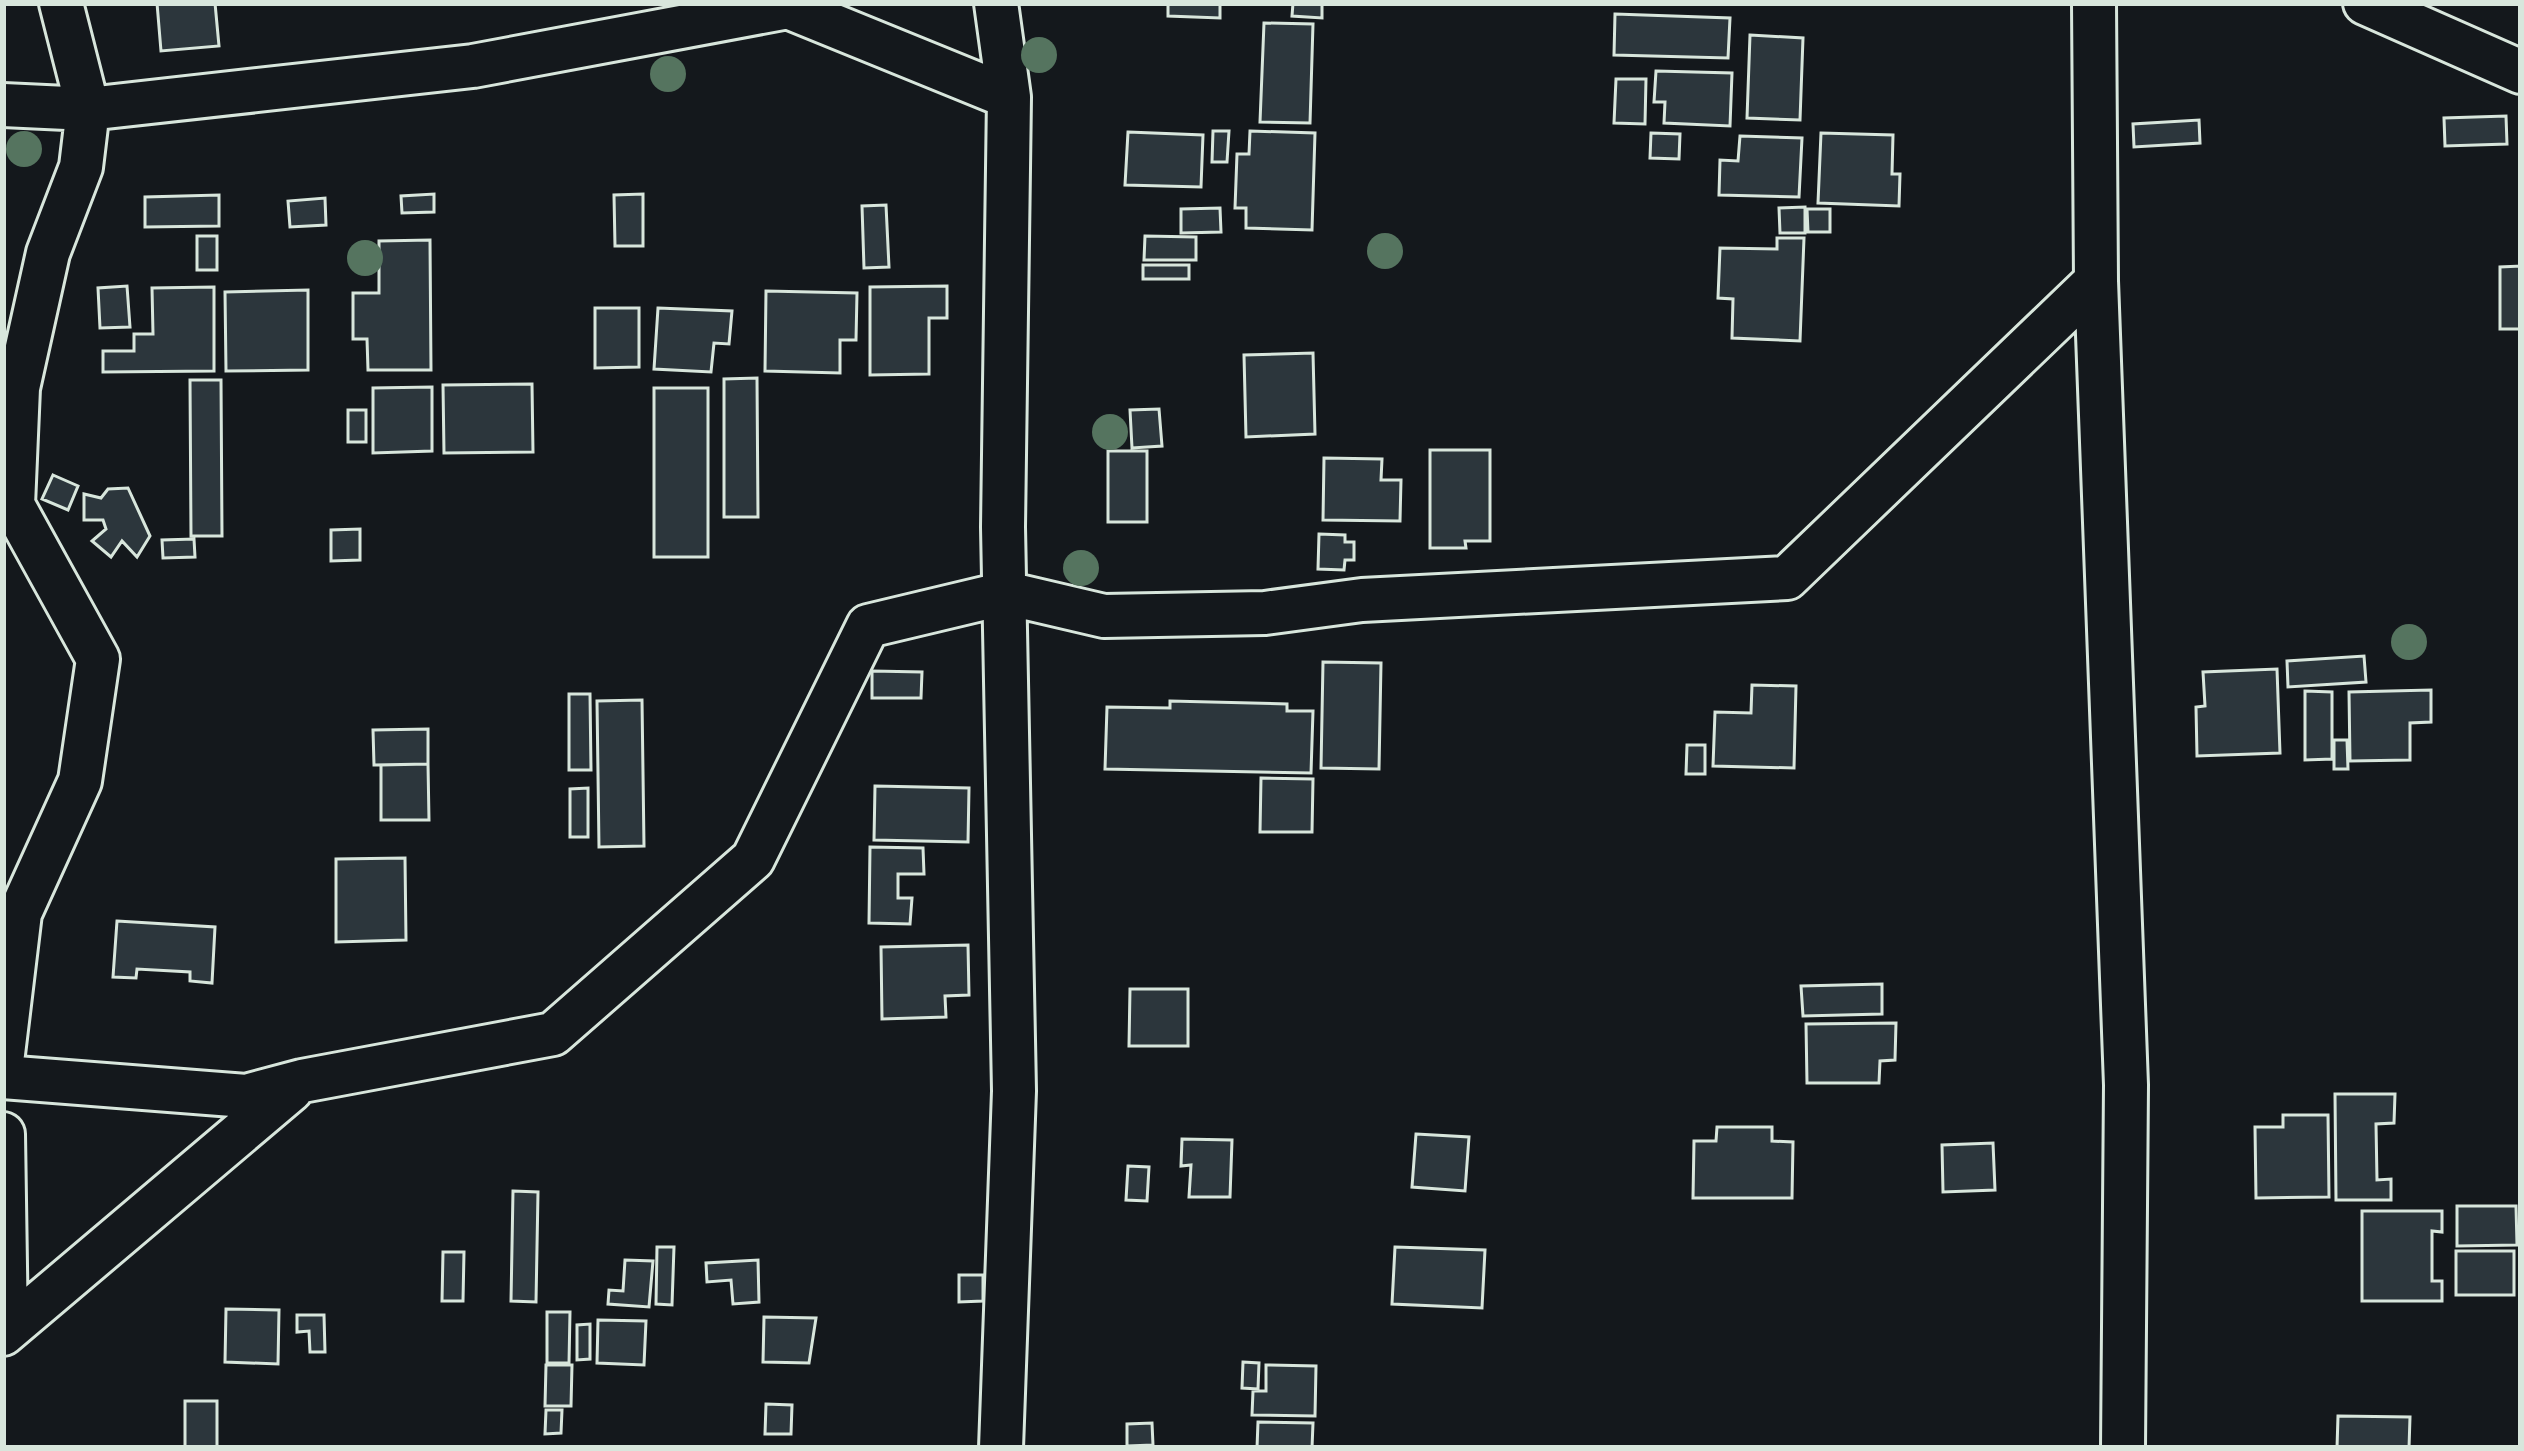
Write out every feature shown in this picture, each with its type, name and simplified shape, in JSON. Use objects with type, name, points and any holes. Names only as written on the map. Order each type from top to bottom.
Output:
[{"type":"street","points":[[3,1054],[20,913],[80,781],[98,659],[14,505],[20,380],[48,253],[81,166],[88,109],[61,3]]},
{"type":"street","points":[[996,3],[1010,97],[1006,593],[1014,1091],[1001,1448]]},
{"type":"street","points":[[2094,3],[2096,281],[2126,1085],[2123,1448]]},
{"type":"street","points":[[2365,3],[2521,73]]},
{"type":"street","points":[[3,105],[88,109],[472,66],[788,7],[1010,97]]},
{"type":"street","points":[[3,1077],[246,1096],[302,1081],[553,1034],[753,859],[868,626],[1006,593],[1104,616],[1127,616],[1265,613],[1362,600],[1787,578],[2096,281]]},
{"type":"street","points":[[4,1333],[302,1081]]},
{"type":"street","points":[[3,1135],[4,1333]]},
{"type":"building","points":[[157,3],[215,3],[219,46],[161,51]]},
{"type":"building","points":[[1168,3],[1220,3],[1220,18],[1168,16]]},
{"type":"building","points":[[1293,3],[1322,3],[1322,18],[1292,16]]},
{"type":"building","points":[[1615,14],[1730,18],[1728,58],[1614,55]]},
{"type":"building","points":[[1264,23],[1313,24],[1310,123],[1260,122]]},
{"type":"building","points":[[1750,35],[1803,38],[1800,120],[1747,118]]},
{"type":"building","points":[[1656,71],[1732,73],[1730,126],[1664,123],[1665,102],[1654,102]]},
{"type":"building","points":[[1616,79],[1646,79],[1645,124],[1614,123]]},
{"type":"building","points":[[2506,116],[2507,144],[2445,146],[2444,118]]},
{"type":"building","points":[[2199,120],[2200,143],[2134,147],[2133,124]]},
{"type":"building","points":[[1213,131],[1229,131],[1227,162],[1212,162]]},
{"type":"building","points":[[1250,131],[1315,133],[1312,230],[1246,228],[1246,208],[1235,208],[1237,154],[1249,154]]},
{"type":"building","points":[[1128,132],[1203,135],[1201,187],[1125,185]]},
{"type":"building","points":[[1651,133],[1680,134],[1679,159],[1650,158]]},
{"type":"building","points":[[1821,133],[1893,135],[1892,174],[1900,174],[1899,206],[1818,203]]},
{"type":"building","points":[[1740,136],[1802,138],[1799,197],[1719,195],[1720,160],[1738,161]]},
{"type":"building","points":[[434,194],[434,212],[402,213],[401,196]]},
{"type":"building","points":[[643,194],[643,246],[615,246],[614,195]]},
{"type":"building","points":[[219,195],[219,226],[145,227],[145,197]]},
{"type":"building","points":[[325,198],[326,225],[290,227],[288,201]]},
{"type":"building","points":[[886,205],[889,267],[864,268],[862,206]]},
{"type":"building","points":[[1805,207],[1805,233],[1780,233],[1779,208]]},
{"type":"building","points":[[1220,208],[1221,232],[1181,233],[1181,209]]},
{"type":"building","points":[[1807,209],[1830,209],[1830,232],[1808,232]]},
{"type":"building","points":[[197,236],[217,236],[217,270],[197,270]]},
{"type":"building","points":[[1145,236],[1196,237],[1196,260],[1144,260]]},
{"type":"building","points":[[1777,238],[1804,238],[1800,341],[1732,338],[1733,299],[1718,298],[1720,248],[1777,249]]},
{"type":"building","points":[[430,240],[431,370],[368,370],[367,339],[353,339],[353,293],[379,293],[379,241]]},
{"type":"building","points":[[1143,265],[1189,265],[1189,279],[1143,279]]},
{"type":"building","points":[[2521,266],[2521,329],[2500,329],[2500,267]]},
{"type":"building","points":[[127,286],[130,327],[100,328],[98,288]]},
{"type":"building","points":[[947,286],[947,318],[929,318],[929,374],[870,375],[870,287]]},
{"type":"building","points":[[214,287],[214,371],[103,372],[103,351],[134,351],[134,334],[153,334],[152,288]]},
{"type":"building","points":[[308,290],[308,370],[226,371],[225,292]]},
{"type":"building","points":[[766,291],[857,293],[856,340],[840,340],[840,373],[765,371]]},
{"type":"building","points":[[595,308],[639,308],[639,367],[595,368]]},
{"type":"building","points":[[658,308],[732,311],[729,344],[714,343],[711,372],[654,369]]},
{"type":"building","points":[[1313,353],[1315,434],[1246,437],[1244,355]]},
{"type":"building","points":[[757,378],[758,517],[724,517],[724,379]]},
{"type":"building","points":[[190,380],[221,380],[222,536],[191,536]]},
{"type":"building","points":[[532,384],[533,452],[444,453],[443,385]]},
{"type":"building","points":[[432,387],[432,451],[373,453],[373,388]]},
{"type":"building","points":[[654,388],[708,388],[708,557],[654,557]]},
{"type":"building","points":[[1159,409],[1162,446],[1132,448],[1130,410]]},
{"type":"building","points":[[348,410],[366,410],[366,442],[348,442]]},
{"type":"building","points":[[1430,450],[1490,450],[1490,541],[1465,541],[1466,548],[1430,548]]},
{"type":"building","points":[[1108,451],[1147,451],[1147,522],[1108,522]]},
{"type":"building","points":[[1324,458],[1382,459],[1381,480],[1401,480],[1400,521],[1323,520]]},
{"type":"building","points":[[53,475],[78,486],[68,510],[42,499]]},
{"type":"building","points":[[128,488],[150,536],[137,557],[122,541],[111,557],[92,541],[106,529],[103,520],[84,520],[84,494],[101,498],[108,489]]},
{"type":"building","points":[[360,529],[360,560],[331,561],[331,530]]},
{"type":"building","points":[[1319,534],[1345,535],[1345,542],[1354,542],[1354,560],[1345,560],[1344,570],[1318,569]]},
{"type":"building","points":[[194,539],[195,557],[163,558],[162,540]]},
{"type":"building","points":[[2364,656],[2366,682],[2288,687],[2287,661]]},
{"type":"building","points":[[1323,662],[1381,663],[1379,769],[1321,768]]},
{"type":"building","points":[[2277,669],[2280,753],[2197,756],[2196,707],[2205,706],[2203,672]]},
{"type":"building","points":[[872,671],[922,672],[921,698],[872,698]]},
{"type":"building","points":[[1752,685],[1796,686],[1794,768],[1713,766],[1715,712],[1751,713]]},
{"type":"building","points":[[2431,690],[2431,722],[2410,723],[2410,760],[2350,761],[2349,692]]},
{"type":"building","points":[[2305,691],[2332,692],[2332,759],[2305,760]]},
{"type":"building","points":[[569,694],[590,694],[591,770],[569,770]]},
{"type":"building","points":[[642,700],[644,846],[599,847],[597,701]]},
{"type":"building","points":[[1170,701],[1287,704],[1287,711],[1313,711],[1311,773],[1105,769],[1107,707],[1170,708]]},
{"type":"building","points":[[428,729],[428,764],[374,765],[373,730]]},
{"type":"building","points":[[2334,740],[2347,740],[2348,769],[2334,769]]},
{"type":"building","points":[[1687,745],[1705,745],[1705,774],[1686,774]]},
{"type":"building","points":[[428,764],[429,820],[381,820],[381,765]]},
{"type":"building","points":[[1261,778],[1313,779],[1312,832],[1260,832]]},
{"type":"building","points":[[875,786],[969,788],[968,842],[874,840]]},
{"type":"building","points":[[588,788],[588,837],[570,837],[570,789]]},
{"type":"building","points":[[870,847],[923,848],[924,874],[898,874],[898,898],[912,898],[910,924],[869,923]]},
{"type":"building","points":[[405,858],[406,940],[336,942],[336,859]]},
{"type":"building","points":[[117,921],[215,927],[212,983],[190,981],[190,972],[137,969],[136,978],[113,977]]},
{"type":"building","points":[[968,945],[969,995],[945,996],[946,1017],[882,1019],[881,947]]},
{"type":"building","points":[[1882,984],[1882,1014],[1803,1016],[1801,986]]},
{"type":"building","points":[[1130,989],[1188,989],[1188,1046],[1129,1046]]},
{"type":"building","points":[[1896,1023],[1895,1060],[1880,1061],[1879,1083],[1807,1083],[1806,1024]]},
{"type":"building","points":[[2335,1094],[2395,1094],[2394,1123],[2376,1124],[2377,1180],[2391,1179],[2391,1200],[2336,1200]]},
{"type":"building","points":[[2283,1115],[2328,1115],[2329,1197],[2256,1198],[2255,1127],[2283,1127]]},
{"type":"building","points":[[1717,1127],[1772,1127],[1772,1141],[1793,1142],[1792,1198],[1693,1198],[1694,1141],[1716,1141]]},
{"type":"building","points":[[1416,1134],[1469,1137],[1465,1191],[1412,1187]]},
{"type":"building","points":[[1182,1139],[1232,1140],[1230,1197],[1189,1197],[1191,1165],[1181,1166]]},
{"type":"building","points":[[1993,1143],[1995,1190],[1943,1192],[1942,1145]]},
{"type":"building","points":[[1128,1166],[1149,1167],[1147,1201],[1126,1200]]},
{"type":"building","points":[[513,1191],[538,1192],[536,1302],[511,1301]]},
{"type":"building","points":[[2457,1206],[2516,1206],[2517,1245],[2457,1246]]},
{"type":"building","points":[[2362,1211],[2442,1211],[2442,1232],[2432,1231],[2432,1281],[2442,1281],[2442,1301],[2362,1301]]},
{"type":"building","points":[[657,1247],[674,1247],[672,1305],[656,1304]]},
{"type":"building","points":[[1395,1247],[1485,1250],[1482,1308],[1392,1304]]},
{"type":"building","points":[[2456,1251],[2514,1251],[2514,1295],[2456,1295]]},
{"type":"building","points":[[443,1252],[464,1252],[463,1301],[442,1301]]},
{"type":"building","points":[[625,1260],[653,1261],[649,1307],[608,1304],[609,1290],[623,1291]]},
{"type":"building","points":[[758,1260],[759,1302],[733,1304],[731,1280],[707,1282],[706,1263]]},
{"type":"building","points":[[959,1275],[983,1275],[983,1301],[959,1302]]},
{"type":"building","points":[[226,1309],[279,1310],[278,1364],[225,1362]]},
{"type":"building","points":[[547,1312],[570,1312],[569,1363],[547,1363]]},
{"type":"building","points":[[297,1315],[324,1315],[325,1352],[310,1352],[309,1331],[297,1332]]},
{"type":"building","points":[[764,1317],[816,1318],[809,1363],[763,1362]]},
{"type":"building","points":[[598,1320],[646,1321],[644,1365],[597,1363]]},
{"type":"building","points":[[590,1324],[590,1359],[577,1360],[577,1325]]},
{"type":"building","points":[[1243,1362],[1259,1363],[1258,1389],[1242,1388]]},
{"type":"building","points":[[546,1365],[572,1365],[571,1406],[545,1406]]},
{"type":"building","points":[[1266,1365],[1316,1366],[1315,1416],[1252,1415],[1253,1391],[1266,1391]]},
{"type":"building","points":[[185,1401],[217,1401],[217,1448],[185,1448]]},
{"type":"building","points":[[766,1404],[792,1405],[791,1434],[765,1434]]},
{"type":"building","points":[[546,1410],[562,1410],[561,1433],[545,1434]]},
{"type":"building","points":[[2338,1416],[2410,1417],[2409,1448],[2337,1448]]},
{"type":"building","points":[[1258,1422],[1313,1423],[1312,1448],[1257,1448]]},
{"type":"building","points":[[1152,1423],[1153,1445],[1127,1446],[1127,1424]]}]
